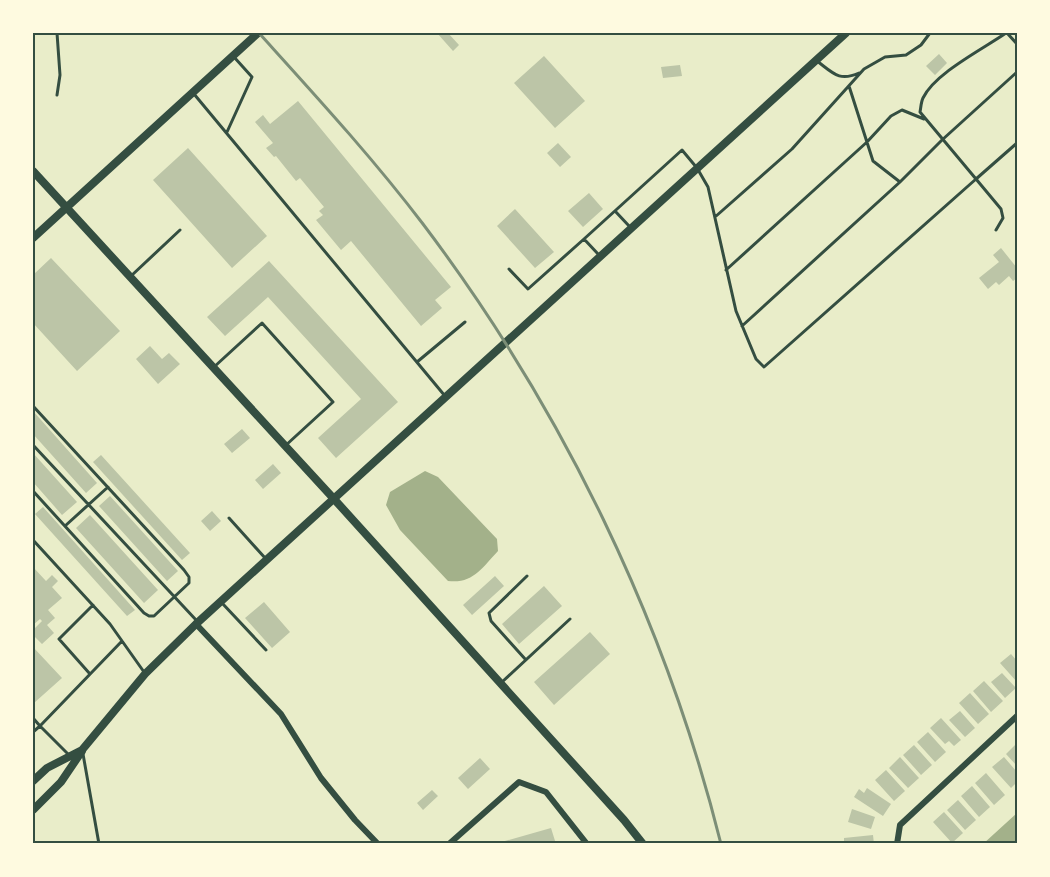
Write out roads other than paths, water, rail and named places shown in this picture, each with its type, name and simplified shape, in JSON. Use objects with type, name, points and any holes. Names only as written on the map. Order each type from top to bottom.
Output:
[{"type":"main road","points":[[33,781],[46,768],[72,759],[82,750],[145,674],[197,623],[846,33]]},
{"type":"main road","points":[[33,810],[62,782],[72,759]]},
{"type":"street","points":[[33,238],[258,33]]},
{"type":"street","points":[[33,171],[334,499],[624,820],[643,844]]},
{"type":"street","points":[[197,623],[281,714],[321,778],[378,844]]},
{"type":"street","points":[[897,844],[900,825],[1017,716]]},
{"type":"street","points":[[449,844],[519,782],[546,792],[587,844]]},
{"type":"lane","points":[[57,33],[60,75],[57,95]]},
{"type":"lane","points":[[816,60],[835,75],[847,78],[885,57],[906,55],[921,45],[930,33]]},
{"type":"lane","points":[[996,230],[1004,218],[1001,209],[920,112],[923,98],[932,85],[965,58],[1006,33],[1017,44]]},
{"type":"lane","points":[[227,132],[252,77],[233,56]]},
{"type":"lane","points":[[715,217],[792,149],[864,69]]},
{"type":"lane","points":[[742,326],[1017,72]]},
{"type":"lane","points":[[849,86],[873,161],[900,182]]},
{"type":"lane","points":[[193,92],[446,397]]},
{"type":"lane","points":[[726,270],[867,142],[891,116],[902,110],[926,120]]},
{"type":"lane","points":[[509,269],[528,289],[682,150],[697,168],[708,187],[736,312],[756,359],[764,367],[1017,143]]},
{"type":"lane","points":[[615,211],[631,228]]},
{"type":"lane","points":[[130,277],[180,230]]},
{"type":"lane","points":[[584,239],[600,256]]},
{"type":"lane","points":[[417,362],[465,322]]},
{"type":"lane","points":[[212,368],[262,323],[333,402],[285,446]]},
{"type":"lane","points":[[33,406],[189,577],[189,583],[154,615],[149,616],[33,491]]},
{"type":"lane","points":[[33,445],[197,623]]},
{"type":"lane","points":[[64,526],[108,487]]},
{"type":"lane","points":[[229,518],[267,560]]},
{"type":"lane","points":[[33,540],[93,605],[122,640],[145,674]]},
{"type":"lane","points":[[526,660],[490,621],[489,613],[527,576]]},
{"type":"lane","points":[[221,602],[266,650]]},
{"type":"lane","points":[[90,674],[58,639],[93,605]]},
{"type":"lane","points":[[500,684],[570,619]]},
{"type":"lane","points":[[33,732],[122,640]]},
{"type":"lane","points":[[33,718],[72,759]]},
{"type":"lane","points":[[82,750],[99,844]]},
{"type":"railway","points":[[259,33],[363,150],[423,224],[473,294],[520,367],[564,442],[639,598],[670,678],[698,761],[721,844]]}]
